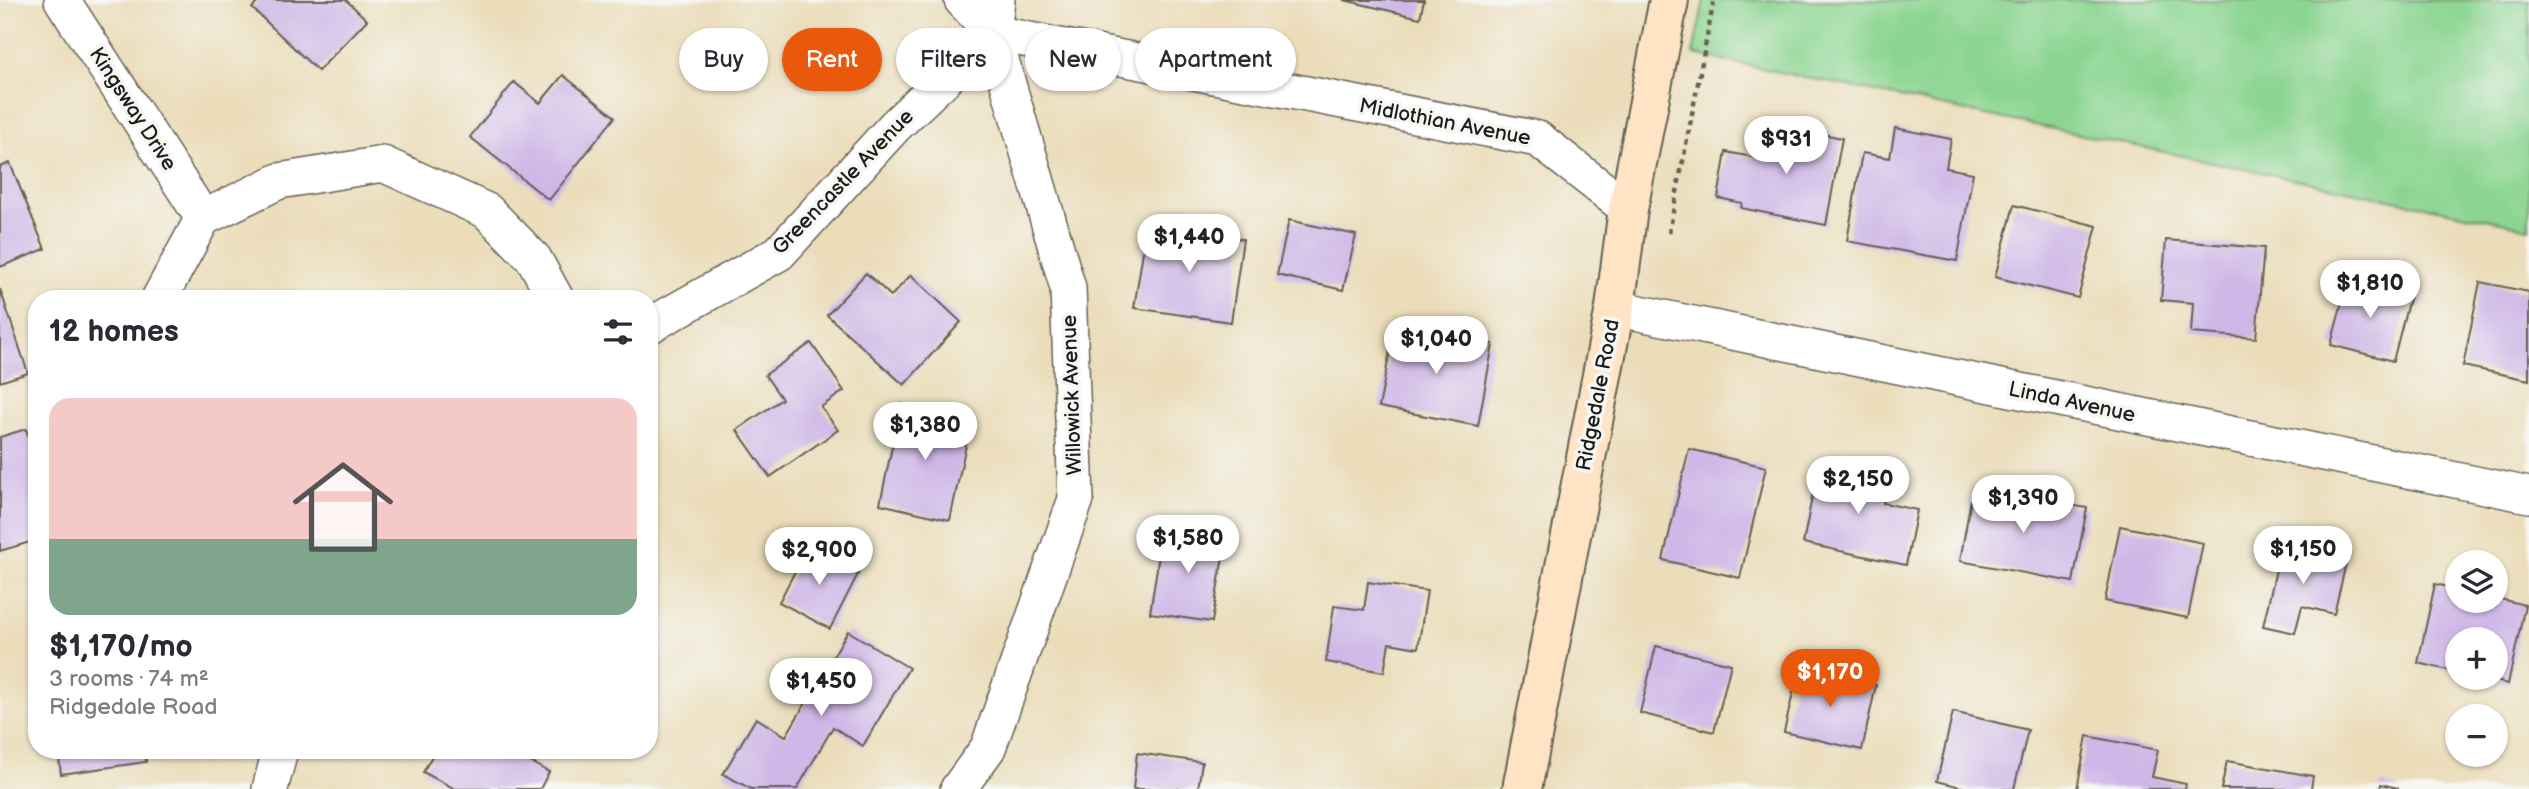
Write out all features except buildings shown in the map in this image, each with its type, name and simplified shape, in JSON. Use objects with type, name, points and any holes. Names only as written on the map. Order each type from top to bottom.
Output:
[{"type":"street","name":"Kingsway Drive","points":[[62,0],[203,218]]},
{"type":"street","name":"Willowick Avenue","points":[[958,789],[988,748],[1076,499],[1068,288],[995,16],[962,0]]},
{"type":"street","name":"Ridgedale Road","points":[[1522,789],[1615,308],[1628,209],[1670,0]]},
{"type":"street","name":"Midlothian Avenue","points":[[995,16],[1538,139],[1628,209]]},
{"type":"street","name":"Greencastle Avenue","points":[[658,321],[779,253],[995,16]]},
{"type":"street","points":[[164,290],[203,218],[279,181],[383,164],[487,211],[534,259],[551,290]]},
{"type":"street","name":"Linda Avenue","points":[[1615,308],[2529,495]]},
{"type":"street","points":[[270,789],[278,759]]},
{"type":"path","points":[[1668,240],[1714,0]]},
{"type":"green space","points":[[1704,0],[2529,0],[2529,228],[1693,54]]}]
